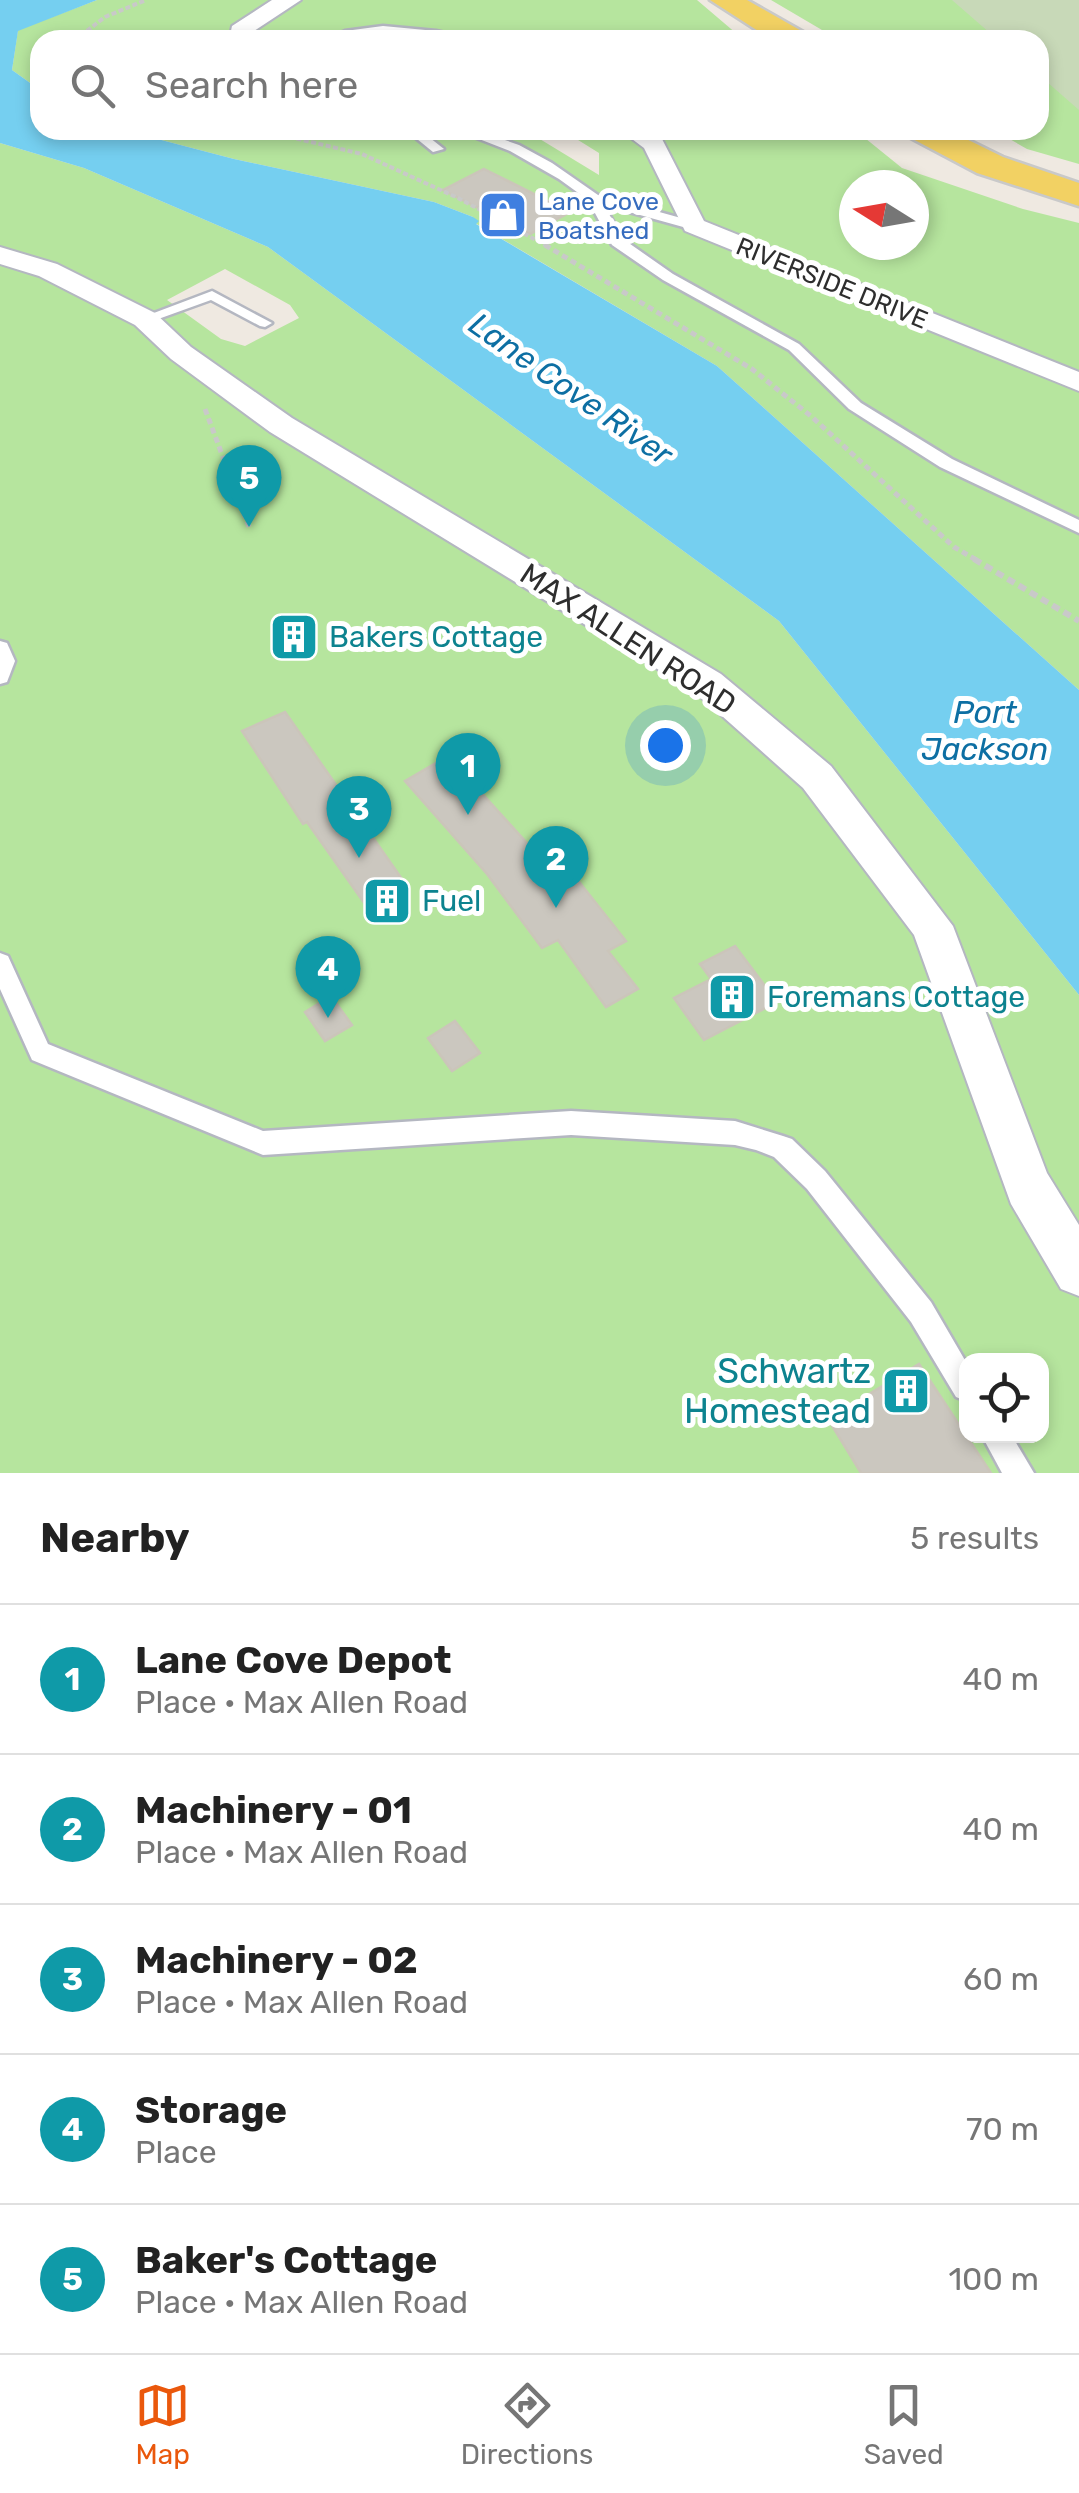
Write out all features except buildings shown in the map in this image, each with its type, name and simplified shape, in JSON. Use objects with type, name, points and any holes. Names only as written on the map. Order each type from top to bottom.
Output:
[{"type":"main road","points":[[725,0],[777,30]]},
{"type":"main road","points":[[941,140],[990,165],[1079,195]]},
{"type":"street","points":[[242,30],[270,8],[291,0]]},
{"type":"street","points":[[648,140],[654,144],[694,226]]},
{"type":"street","name":"RIVERSIDE DRIVE","points":[[694,226],[1079,382]]},
{"type":"street","name":"MAX ALLEN ROAD","points":[[0,255],[48,270],[146,318],[181,353],[281,425],[708,683],[817,777],[932,926],[1028,1188],[1079,1271]]},
{"type":"lane","points":[[361,30],[402,30]]},
{"type":"lane","points":[[425,140],[438,150]]},
{"type":"lane","points":[[501,140],[567,177],[593,198],[618,242],[668,277],[794,347],[856,406],[946,463],[1079,527]]},
{"type":"lane","points":[[593,198],[694,226]]},
{"type":"lane","points":[[146,318],[212,295],[265,322]]},
{"type":"lane","points":[[0,648],[4,661],[0,677]]},
{"type":"lane","points":[[0,963],[40,1052],[262,1143],[570,1123],[736,1133],[784,1148],[816,1180],[921,1312],[959,1375]]},
{"type":"lane","points":[[1000,1443],[1019,1473]]},
{"type":"path","points":[[88,30],[104,18],[146,0]]},
{"type":"path","points":[[302,140],[362,154],[440,190],[586,267],[752,369],[812,417],[954,547],[1078,620]]},
{"type":"path","points":[[181,353],[249,527]]},
{"type":"green space","points":[[97,0],[697,0],[732,30],[30,30],[30,83],[12,70],[18,30]]},
{"type":"green space","points":[[771,0],[1079,0],[1079,164],[1027,149],[1011,140],[1049,140],[1049,30],[822,30]]},
{"type":"green space","points":[[952,0],[1079,0],[1079,110],[1049,84],[1049,30],[986,30]]},
{"type":"green space","points":[[161,140],[541,140],[599,175],[599,153],[578,140],[867,140],[908,170],[839,170],[839,260],[929,260],[929,177],[1079,223],[1079,690],[717,366],[475,223],[473,217],[434,202]]},
{"type":"green space","points":[[0,143],[84,168],[268,247],[779,621],[1079,995],[1079,1473],[0,1473]],"holes":[[[225,269],[290,305],[299,318],[245,346],[221,339],[167,300]]]},
{"type":"water","name":"Port Jackson","points":[[0,0],[97,0],[18,31],[12,70],[30,83],[30,140],[161,140],[434,202],[473,217],[479,221],[476,224],[717,366],[1079,690],[1079,995],[779,621],[268,247],[84,168],[0,143]]},
{"type":"place","name":"Lane Cove Boatshed","points":[[503,215]]},
{"type":"place","name":"Baker's Cottage","points":[[249,527]]},
{"type":"place","name":"Bakers Cottage","points":[[294,637]]},
{"type":"place","name":"Lane Cove Depot","points":[[468,815]]},
{"type":"place","name":"Machinery - 02","points":[[359,858]]},
{"type":"place","name":"Fuel","points":[[387,901]]},
{"type":"place","name":"Machinery - 01","points":[[556,908]]},
{"type":"place","name":"Foremans Cottage","points":[[732,997]]},
{"type":"place","name":"Storage","points":[[328,1018]]},
{"type":"place","name":"Schwartz Homestead","points":[[906,1391]]},
{"type":"water label","name":"Lane Cove River","points":[[571,389]]}]
